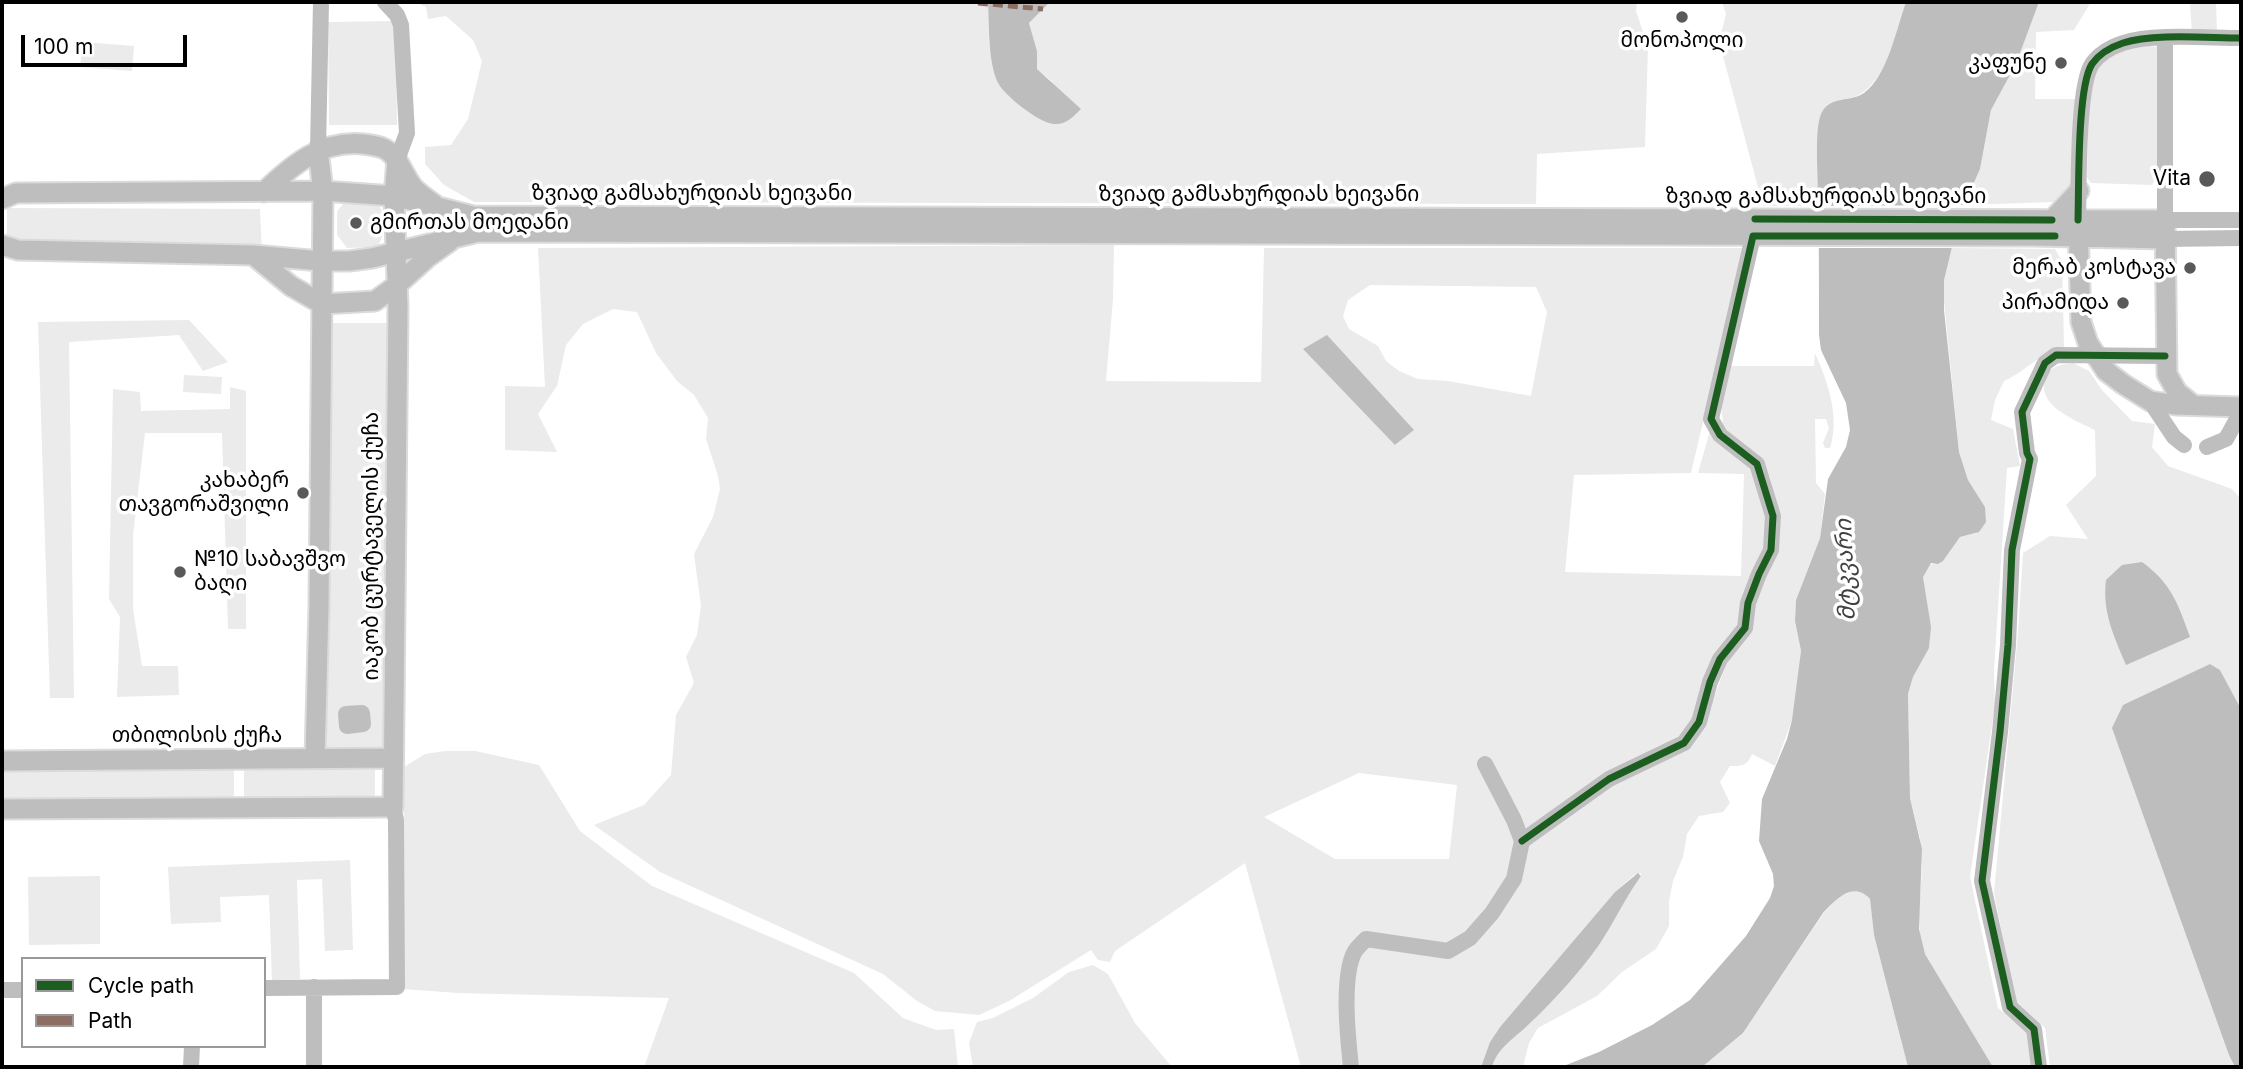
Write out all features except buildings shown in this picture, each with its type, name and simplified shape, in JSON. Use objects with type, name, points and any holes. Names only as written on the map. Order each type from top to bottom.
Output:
[{"type":"main road","points":[[264,192],[290,169],[318,150],[353,143],[387,150],[397,160],[413,187],[440,209]]},
{"type":"main road","points":[[315,758],[323,191],[318,150]]},
{"type":"main road","points":[[397,160],[394,195],[397,285]]},
{"type":"main road","points":[[7,193],[323,191],[394,195],[440,209]]},
{"type":"main road","points":[[2079,191],[2054,228],[2080,276]]},
{"type":"main road","name":"ზვიად გამსახურდიას ხეივანი","points":[[440,209],[473,216],[1014,226],[1753,236],[1818,228]]},
{"type":"main road","name":"ზვიად გამსახურდიას ხეივანი","points":[[458,236],[478,232],[959,225]]},
{"type":"main road","name":"ზვიად გამსახურდიას ხეივანი","points":[[1014,226],[2165,229]]},
{"type":"main road","points":[[2078,229],[2081,322],[2094,354],[2114,378],[2150,401],[2241,407]]},
{"type":"main road","points":[[2165,229],[2167,374],[2184,399],[2193,405]]},
{"type":"main road","points":[[253,255],[291,286],[322,304],[375,301],[458,236]]},
{"type":"main road","points":[[7,251],[253,255],[349,261],[458,236]]},
{"type":"main road","name":"იაკობ ცურტაველის ქუჩა","points":[[393,807],[397,285]]},
{"type":"main road","name":"თბილისის ქუჩა","points":[[2,761],[393,758]]},
{"type":"main road","points":[[2,809],[393,807]]},
{"type":"street","points":[[318,150],[320,2]]},
{"type":"street","points":[[385,2],[397,15],[401,25],[407,133],[397,160]]},
{"type":"street","points":[[2078,229],[2081,125],[2086,80],[2091,65],[2105,51],[2119,44],[2165,38],[2241,38]]},
{"type":"street","points":[[2165,38],[2165,229]]},
{"type":"street","points":[[2165,229],[2241,220]]},
{"type":"street","points":[[2165,229],[2241,238]]},
{"type":"street","points":[[1521,841],[1609,779],[1684,743],[1699,722],[1710,682],[1720,659],[1745,628],[1748,603],[1772,550],[1773,516],[1757,464],[1720,435],[1711,419],[1753,236]]},
{"type":"street","points":[[2039,1067],[2034,1029],[2010,1007],[1982,881],[2006,670],[2012,550],[2030,459],[2022,412],[2045,363],[2056,355],[2165,356]]},
{"type":"street","points":[[2150,401],[2174,437],[2185,445]]},
{"type":"street","points":[[2207,447],[2226,439],[2241,412]]},
{"type":"street","points":[[1351,1067],[1347,1028],[1349,974],[1355,951],[1366,939],[1448,951],[1470,938],[1492,913],[1514,879],[1521,841],[1509,808],[1485,764]]},
{"type":"street","points":[[266,988],[397,987],[396,820],[393,807]]},
{"type":"street","points":[[313,1067],[314,987]]},
{"type":"street","points":[[2,990],[21,990]]},
{"type":"street","points":[[191,1048],[191,1067]]},
{"type":"shaded area","points":[[415,2],[988,2],[989,45],[1054,83],[1037,69],[1037,51],[1029,23],[1050,2],[1637,2],[1636,11],[1648,47],[1645,147],[1537,154],[1536,204],[474,202],[444,185],[425,164],[425,147],[451,145],[468,119],[482,61],[473,40],[446,16],[428,19],[426,7]]},
{"type":"shaded area","points":[[1722,2],[1906,2],[1879,75],[1870,87],[1859,95],[1845,99],[1818,140],[1818,206],[1763,206],[1719,41],[1726,14]]},
{"type":"shaded area","points":[[2039,2],[2091,2],[2074,30],[2036,32],[2035,99],[2081,99],[2073,184],[2067,194],[2053,202],[1964,205],[1980,169],[1991,110],[2016,64]]},
{"type":"shaded area","points":[[2216,2],[2217,33],[2192,34],[2190,3]]},
{"type":"shaded area","points":[[396,21],[397,125],[329,125],[328,22]]},
{"type":"shaded area","points":[[83,42],[134,46],[132,71],[80,67]]},
{"type":"shaded area","points":[[2141,45],[2159,47],[2159,173],[2152,185],[2091,183],[2087,177],[2089,81],[2105,56]]},
{"type":"shaded area","points":[[346,201],[375,201],[379,206],[385,223],[377,247],[347,248],[337,235],[337,211]]},
{"type":"shaded area","points":[[7,208],[260,209],[262,254],[7,246]]},
{"type":"shaded area","points":[[1114,245],[1113,299],[1106,381],[1261,382],[1264,248],[1744,248],[1691,473],[1574,475],[1565,572],[1741,576],[1744,474],[1698,473],[1711,427],[1727,448],[1755,466],[1767,508],[1766,543],[1745,599],[1740,631],[1709,669],[1696,718],[1679,741],[1654,754],[1655,757],[1684,743],[1686,745],[1704,725],[1729,657],[1748,631],[1755,597],[1777,551],[1779,517],[1770,478],[1763,462],[1724,432],[1721,406],[1728,366],[1814,366],[1815,353],[1831,400],[1833,436],[1830,448],[1825,448],[1823,443],[1829,428],[1826,419],[1815,419],[1816,483],[1825,494],[1820,538],[1796,600],[1795,621],[1801,651],[1799,678],[1792,720],[1775,766],[1752,754],[1744,764],[1730,766],[1720,782],[1730,803],[1723,812],[1699,816],[1687,834],[1683,857],[1673,881],[1669,901],[1669,926],[1656,949],[1622,972],[1597,996],[1538,1028],[1529,1043],[1523,1067],[1492,1067],[1502,1050],[1555,998],[1591,956],[1641,873],[1634,875],[1615,892],[1500,1027],[1490,1042],[1481,1067],[1301,1067],[1245,863],[1115,951],[1110,962],[1098,960],[1091,950],[1009,1001],[979,1015],[935,1011],[917,1001],[883,974],[660,872],[594,825],[644,805],[671,775],[676,715],[694,683],[686,657],[697,635],[701,606],[694,554],[713,517],[720,489],[706,439],[708,418],[694,395],[677,381],[656,353],[637,312],[613,309],[583,324],[566,345],[557,386],[538,414],[557,452],[505,450],[505,386],[545,387],[538,248]],"holes":[[[1370,285],[1536,287],[1547,312],[1531,396],[1448,381],[1418,379],[1399,371],[1386,361],[1378,346],[1349,329],[1343,316],[1348,300]],[[1327,336],[1413,430],[1396,445],[1303,349]],[[1359,773],[1457,785],[1449,859],[1335,859],[1264,817]]]},
{"type":"shaded area","points":[[1951,248],[2055,249],[2062,261],[2064,347],[2048,353],[2004,381],[1995,400],[1991,420],[2013,429],[2020,466],[2007,468],[1994,670],[1995,704],[1970,877],[1998,1008],[2028,1033],[2032,1067],[1993,1067],[1920,942],[1922,867],[1920,838],[1910,798],[1908,694],[1930,642],[1923,577],[1929,565],[1943,561],[1960,537],[1976,533],[1985,507],[1968,480],[1959,452],[1943,291],[1945,268]]},
{"type":"shaded area","points":[[189,320],[228,362],[203,371],[179,335],[69,342],[74,698],[50,698],[38,322]]},
{"type":"shaded area","points":[[324,323],[389,323],[387,751],[323,751]]},
{"type":"shaded area","points":[[2073,363],[2089,371],[2102,390],[2132,421],[2155,424],[2152,447],[2168,466],[2232,489],[2241,499],[2241,709],[2220,670],[2210,664],[2173,682],[2229,1055],[2235,1067],[2050,1067],[2045,1028],[2015,1000],[1994,893],[2023,553],[2050,536],[2088,539],[2066,505],[2096,476],[2095,430],[2059,411],[2051,404],[2044,388],[2050,370]],"holes":[[[2106,580],[2190,637],[2161,649]]]},
{"type":"shaded area","points":[[184,375],[222,377],[221,394],[183,392]]},
{"type":"shaded area","points":[[230,387],[246,391],[246,629],[228,629],[222,433],[145,433],[133,535],[133,609],[142,666],[178,666],[179,695],[117,697],[120,617],[109,599],[113,389],[140,392],[141,411],[230,409]]},
{"type":"shaded area","points":[[475,751],[539,765],[580,831],[652,886],[854,973],[903,1018],[936,1030],[954,1029],[958,1067],[644,1067],[669,998],[458,993],[403,989],[404,767],[425,754]]},
{"type":"shaded area","points":[[375,763],[375,801],[244,803],[244,765]]},
{"type":"shaded area","points":[[234,765],[234,801],[2,802],[2,766]]},
{"type":"shaded area","points":[[350,860],[353,950],[325,951],[322,879],[297,880],[300,979],[272,980],[269,895],[220,897],[221,922],[171,924],[168,867]]},
{"type":"shaded area","points":[[100,876],[100,944],[29,945],[28,877]]},
{"type":"shaded area","points":[[1853,891],[1862,892],[1870,899],[1874,935],[1908,1067],[1702,1067],[1743,1033],[1823,914],[1838,897]]},
{"type":"shaded area","points":[[1093,965],[1108,974],[1135,1023],[1172,1067],[973,1067],[969,1043],[977,1022],[993,1018],[1033,998],[1069,972]]},
{"type":"water","points":[[988,2],[1050,2],[1029,23],[1037,51],[1037,69],[1081,109],[1069,120],[1054,124],[1040,119],[1015,101],[998,83],[991,54]]},
{"type":"water","name":"მტკვარი","points":[[1906,2],[2039,2],[2016,64],[1991,110],[1980,169],[1960,214],[1944,280],[1944,310],[1959,452],[1968,480],[1985,507],[1986,522],[1979,532],[1960,537],[1943,561],[1938,564],[1931,563],[1923,577],[1931,627],[1929,648],[1913,677],[1908,694],[1910,798],[1922,849],[1919,929],[1925,954],[1993,1067],[1908,1067],[1874,935],[1870,899],[1857,891],[1845,894],[1823,913],[1743,1033],[1702,1067],[1561,1067],[1599,1052],[1652,1025],[1690,1000],[1746,936],[1770,898],[1774,886],[1773,874],[1759,841],[1762,799],[1792,720],[1801,651],[1795,621],[1796,600],[1820,538],[1828,479],[1846,447],[1850,430],[1846,403],[1821,350],[1819,335],[1818,128],[1826,107],[1836,101],[1859,96],[1872,86],[1879,76]]},
{"type":"water","points":[[1327,335],[1414,430],[1395,445],[1303,349]]},
{"type":"water","points":[[2142,562],[2167,587],[2190,637],[2126,665],[2107,613],[2106,580],[2122,565]]},
{"type":"water","points":[[2210,664],[2220,670],[2241,709],[2241,1067],[2235,1067],[2229,1055],[2112,728],[2123,705]]},
{"type":"water","points":[[1638,873],[1641,876],[1583,966],[1502,1050],[1492,1067],[1481,1067],[1490,1042],[1500,1027],[1615,892]]},
{"type":"pier","points":[[1968,205],[1954,248],[1818,248],[1818,206]]},
{"type":"marked path","points":[[978,3],[1043,9]]},
{"type":"cycle path","points":[[2078,220],[2081,115],[2087,76],[2095,60],[2114,47],[2135,40],[2165,37],[2241,38]]},
{"type":"cycle path","points":[[1755,219],[2052,220]]},
{"type":"cycle path","points":[[1522,841],[1609,779],[1684,743],[1699,722],[1710,682],[1720,659],[1745,628],[1748,603],[1771,550],[1773,516],[1757,464],[1720,435],[1711,419],[1753,236],[2055,236]]},
{"type":"cycle path","points":[[2039,1067],[2034,1029],[2010,1007],[1982,881],[2008,645],[2012,550],[2030,459],[2022,412],[2045,363],[2056,355],[2165,356]]},
{"type":"place","name":"მონოპოლი","points":[[1682,17]]},
{"type":"place","name":"კაფუნე","points":[[2061,63]]},
{"type":"place","name":"Vita","points":[[2207,179]]},
{"type":"place","name":"გმირთას მოედანი","points":[[356,223]]},
{"type":"place","name":"მერაბ კოსტავა","points":[[2190,268]]},
{"type":"place","name":"პირამიდა","points":[[2123,303]]},
{"type":"place","name":"კახაბერ თავგორაშვილი","points":[[303,493]]},
{"type":"place","name":"№10 საბავშვო ბაღი","points":[[180,572]]}]
